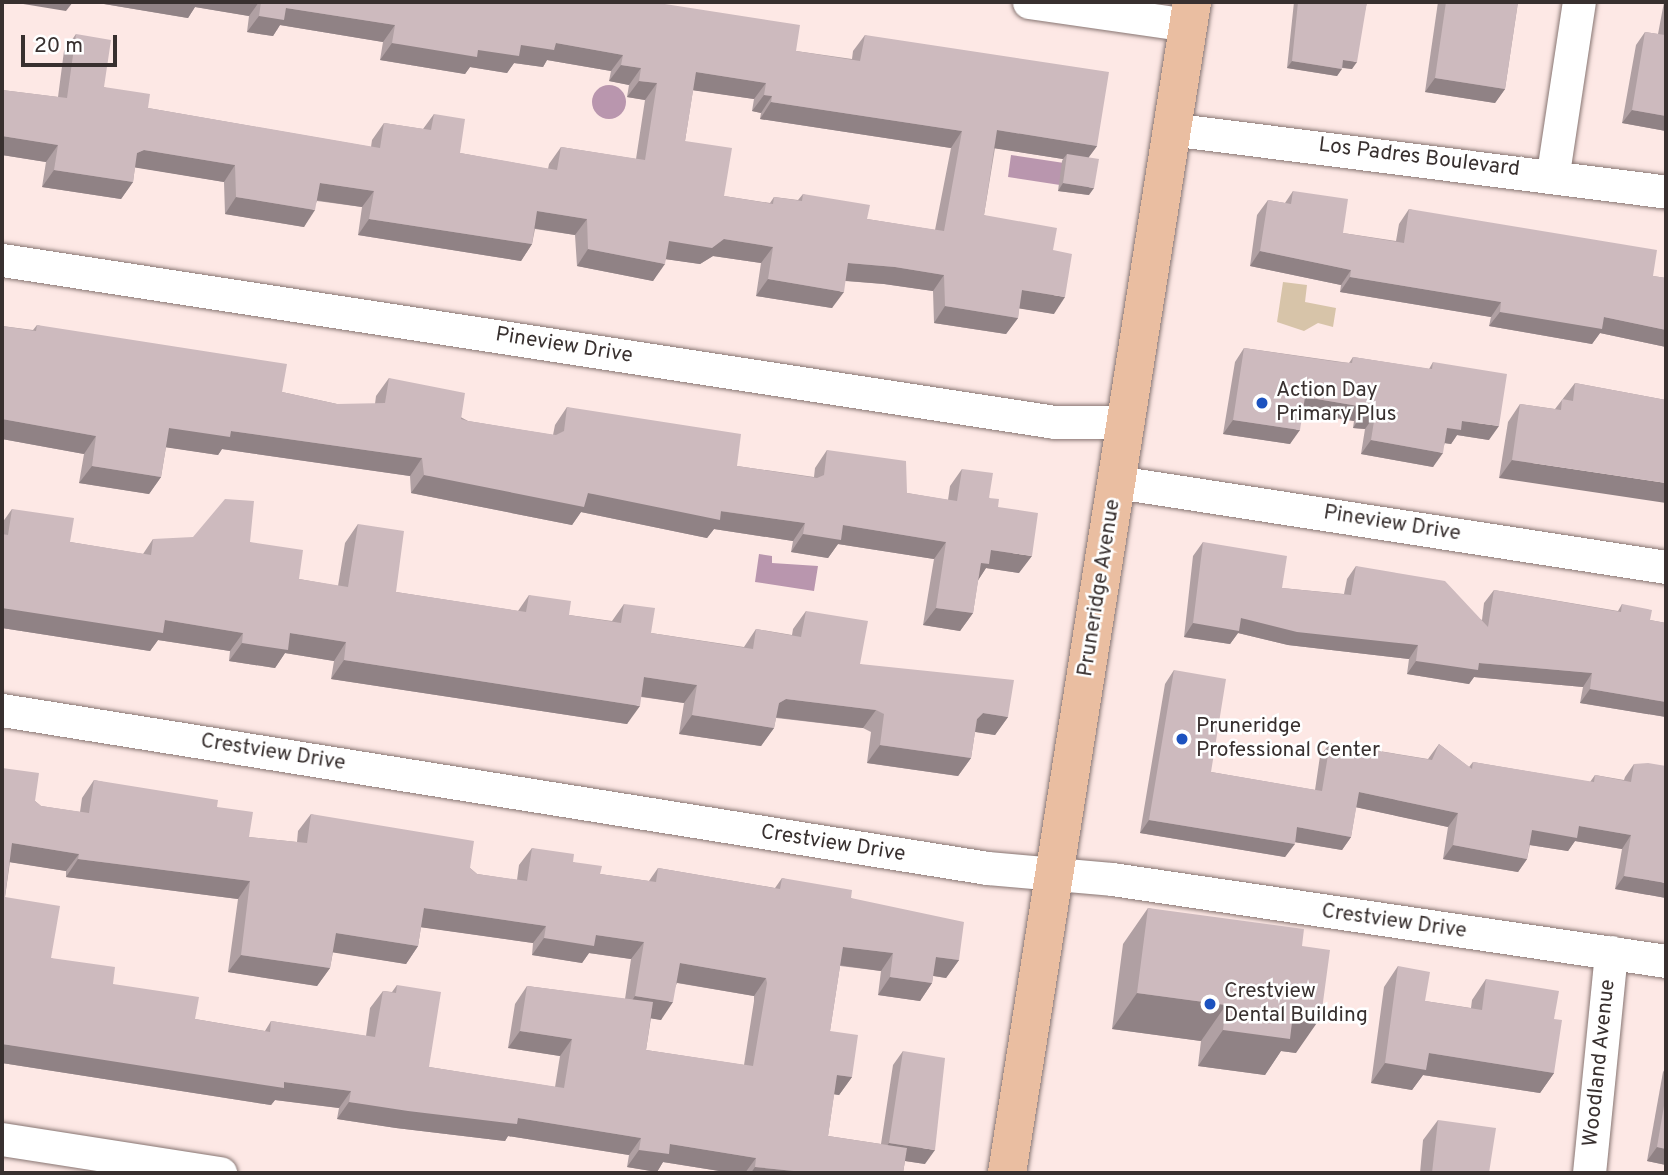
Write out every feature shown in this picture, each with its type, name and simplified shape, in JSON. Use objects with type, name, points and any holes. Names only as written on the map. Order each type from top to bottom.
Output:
[{"type":"main road","name":"Pruneridge Avenue","points":[[1007,1173],[1190,14]]},
{"type":"street","points":[[1029,2],[1190,14]]},
{"type":"street","points":[[1553,173],[1579,2]]},
{"type":"street","name":"Los Padres Boulevard","points":[[1170,129],[1553,173],[1666,192]]},
{"type":"street","name":"Pineview Drive","points":[[2,260],[1055,422],[1126,422]]},
{"type":"street","name":"Pineview Drive","points":[[1117,482],[1666,567]]},
{"type":"street","name":"Crestview Drive","points":[[2,710],[1054,875],[1666,961]]},
{"type":"street","name":"Woodland Avenue","points":[[1589,1173],[1611,952]]},
{"type":"street","points":[[2,1139],[220,1173]]},
{"type":"shaded area","points":[[609,85],[621,90],[626,102],[621,114],[609,119],[597,114],[592,102],[597,90]]},
{"type":"shaded area","points":[[1011,155],[1064,163],[1060,185],[1008,177]]},
{"type":"shaded area","points":[[1283,282],[1307,285],[1305,302],[1336,308],[1333,327],[1318,323],[1304,331],[1277,322]]},
{"type":"shaded area","points":[[759,554],[772,556],[772,563],[818,566],[814,591],[755,582]]},
{"type":"building","points":[[261,2],[652,2],[800,25],[796,51],[860,61],[865,35],[1109,72],[1097,146],[997,130],[984,215],[1057,228],[1053,250],[1072,254],[1065,297],[1022,290],[1018,318],[945,306],[944,275],[848,263],[844,292],[768,279],[773,247],[724,239],[712,248],[669,241],[665,264],[588,249],[587,219],[537,211],[532,244],[369,219],[374,191],[320,183],[315,210],[236,197],[235,165],[144,150],[137,153],[133,182],[54,170],[58,145],[2,136],[2,90],[67,98],[76,34],[111,40],[104,87],[150,94],[148,108],[380,148],[384,123],[431,130],[434,114],[465,119],[460,153],[557,170],[561,147],[645,160],[657,83],[639,81],[641,68],[621,65],[623,55],[556,43],[554,50],[521,45],[519,56],[478,50],[477,57],[392,43],[395,25],[286,8],[284,20],[259,16]],"holes":[[[696,72],[766,83],[764,95],[772,96],[771,102],[962,131],[944,231],[867,219],[870,205],[803,194],[802,201],[774,197],[773,204],[724,196],[732,148],[685,141]]]},
{"type":"building","points":[[1298,2],[1367,2],[1357,62],[1343,60],[1342,69],[1292,61]]},
{"type":"building","points":[[1446,2],[1518,2],[1505,89],[1435,78]]},
{"type":"building","points":[[1666,29],[1666,116],[1632,110],[1645,32],[1665,35]]},
{"type":"building","points":[[1067,154],[1099,159],[1094,188],[1063,183]]},
{"type":"building","points":[[1293,191],[1348,199],[1343,233],[1404,243],[1409,209],[1657,250],[1653,276],[1666,278],[1666,330],[1604,317],[1602,329],[1500,312],[1501,302],[1350,277],[1351,270],[1260,251],[1268,200],[1291,204]]},
{"type":"building","points":[[37,325],[287,364],[282,392],[337,404],[385,403],[389,378],[465,393],[461,419],[556,435],[564,431],[567,407],[741,434],[737,466],[817,478],[824,475],[827,450],[906,461],[907,493],[957,501],[962,469],[993,473],[989,498],[999,499],[998,507],[1038,513],[1032,556],[991,550],[989,564],[981,563],[973,613],[936,608],[946,542],[843,525],[841,540],[803,534],[805,523],[721,511],[720,520],[588,493],[584,507],[424,475],[422,458],[231,431],[230,437],[169,428],[161,477],[92,466],[96,436],[2,419],[2,326],[36,331]]},
{"type":"building","points":[[1244,348],[1338,362],[1352,363],[1353,357],[1432,369],[1433,362],[1507,374],[1499,426],[1462,421],[1461,430],[1447,428],[1443,453],[1371,440],[1375,415],[1362,414],[1364,407],[1305,397],[1300,430],[1233,420]]},
{"type":"building","points":[[1575,383],[1666,400],[1666,483],[1512,460],[1520,404],[1561,410],[1562,399],[1573,401]]},
{"type":"building","points":[[225,499],[254,501],[250,542],[303,550],[299,579],[348,587],[358,524],[404,531],[396,592],[526,612],[529,595],[571,601],[569,615],[621,623],[624,604],[655,608],[651,633],[753,649],[756,629],[801,637],[806,611],[868,621],[860,664],[1014,680],[1008,717],[983,713],[977,719],[971,758],[880,745],[884,714],[876,710],[786,699],[779,703],[774,728],[692,715],[697,685],[644,677],[640,706],[344,660],[346,642],[290,633],[288,650],[242,643],[243,633],[165,620],[163,633],[2,608],[2,534],[8,535],[12,509],[74,518],[70,542],[151,555],[153,539],[193,537]]},
{"type":"building","points":[[1203,542],[1287,556],[1282,588],[1351,595],[1356,566],[1445,581],[1488,627],[1494,590],[1621,612],[1622,604],[1652,610],[1650,620],[1666,623],[1666,702],[1590,689],[1592,673],[1479,663],[1478,670],[1416,661],[1418,645],[1297,632],[1241,618],[1239,631],[1193,623]]},
{"type":"building","points":[[1174,670],[1226,679],[1211,772],[1322,791],[1330,743],[1432,760],[1439,744],[1472,769],[1473,762],[1594,782],[1595,775],[1631,782],[1634,764],[1666,766],[1666,883],[1624,876],[1631,835],[1579,826],[1577,838],[1532,830],[1527,859],[1453,845],[1458,813],[1359,792],[1351,837],[1297,827],[1295,844],[1149,820]]},
{"type":"building","points":[[2,768],[39,773],[35,801],[41,806],[89,813],[94,780],[218,800],[217,807],[253,812],[249,837],[307,843],[311,814],[474,841],[470,868],[477,874],[527,881],[532,848],[574,854],[573,862],[602,866],[600,874],[656,882],[658,868],[780,889],[782,878],[852,890],[851,898],[964,922],[959,960],[936,957],[932,983],[890,977],[893,953],[843,947],[830,1031],[858,1035],[852,1077],[837,1075],[828,1136],[907,1148],[903,1173],[814,1173],[755,1167],[756,1158],[670,1144],[669,1154],[639,1150],[641,1138],[518,1118],[517,1124],[408,1111],[349,1102],[351,1091],[284,1082],[284,1088],[2,1044]],"holes":[[[12,843],[79,854],[78,859],[250,881],[241,955],[330,968],[336,933],[418,946],[424,908],[546,926],[544,938],[594,946],[596,935],[644,942],[635,996],[673,1002],[680,963],[766,978],[753,1066],[646,1050],[653,1002],[527,986],[520,1031],[572,1039],[564,1088],[429,1067],[441,992],[397,985],[396,993],[383,991],[375,1037],[271,1021],[270,1032],[195,1019],[199,997],[113,984],[115,967],[51,958],[60,906],[5,897]]]},
{"type":"building","points":[[1148,908],[1304,929],[1302,946],[1330,950],[1321,1017],[1293,1014],[1290,1039],[1223,1030],[1226,1005],[1137,993]]},
{"type":"building","points":[[1398,966],[1430,972],[1425,1001],[1482,1010],[1486,979],[1559,991],[1554,1019],[1562,1020],[1554,1073],[1429,1053],[1426,1070],[1385,1063]]},
{"type":"building","points":[[903,1051],[945,1058],[935,1150],[889,1143]]},
{"type":"building","points":[[1666,1094],[1666,1149],[1657,1147]]},
{"type":"building","points":[[1438,1120],[1496,1128],[1489,1173],[1432,1173]]},
{"type":"place","name":"Action Day Primary Plus","points":[[1262,403]]},
{"type":"place","name":"Pruneridge Professional Center","points":[[1182,739]]},
{"type":"place","name":"Crestview Dental Building","points":[[1210,1004]]}]
